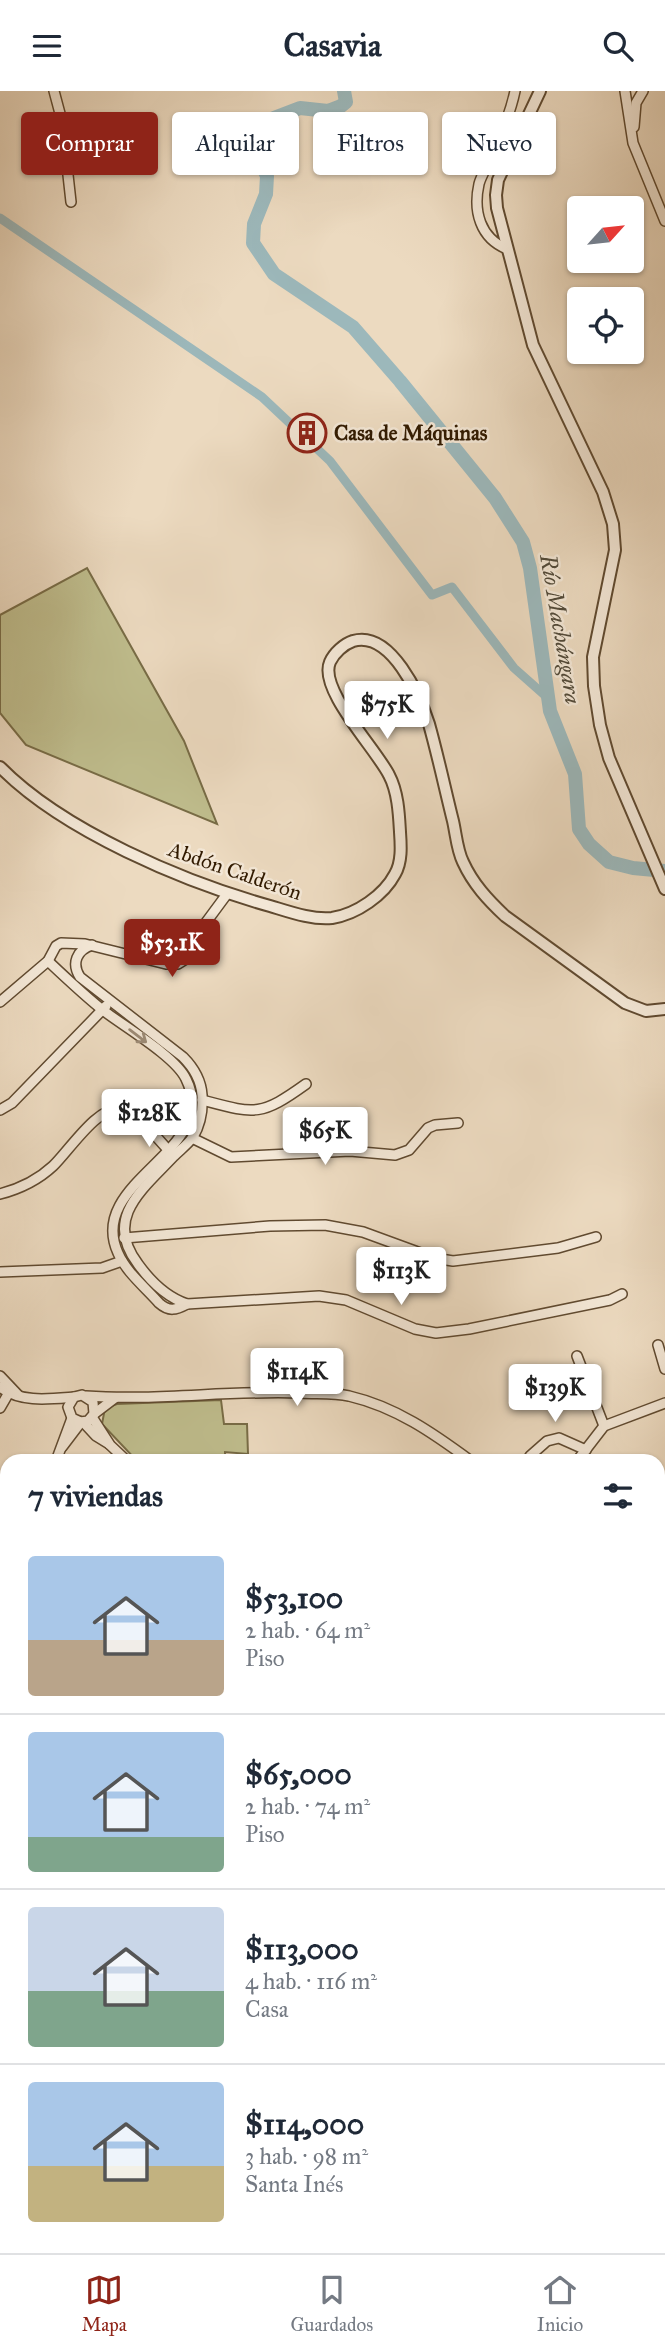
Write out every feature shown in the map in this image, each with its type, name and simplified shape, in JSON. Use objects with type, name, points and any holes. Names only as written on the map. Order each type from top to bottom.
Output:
[{"type":"street","points":[[54,91],[62,121],[71,202]]},
{"type":"street","points":[[507,249],[490,241],[480,223],[479,184],[507,120],[515,91]]},
{"type":"street","points":[[540,91],[498,180],[497,208],[533,345],[603,492],[613,524],[615,550],[593,657],[594,686],[609,758],[623,796],[665,888]]},
{"type":"street","points":[[625,91],[633,143],[665,221]]},
{"type":"street","points":[[633,143],[636,103],[643,91]]},
{"type":"street","name":"Abdón Calderón","points":[[0,767],[38,799],[95,834],[157,866],[228,894],[307,916],[333,918],[368,903],[383,892],[399,866],[398,809],[390,778],[374,750],[332,691],[328,676],[329,663],[343,646],[361,640],[372,642],[385,649],[403,668],[419,698],[431,732],[462,860],[487,899],[505,916],[625,1003],[646,1011],[665,1009]]},
{"type":"street","points":[[0,1002],[48,961],[56,946],[61,943],[92,945],[166,964],[178,964],[186,959],[193,940],[228,894]]},
{"type":"street","points":[[92,945],[77,955],[76,969],[80,977],[189,1063],[198,1078],[202,1100],[201,1115],[192,1138],[122,1200],[113,1228],[114,1242],[122,1261],[163,1307],[173,1310],[187,1304],[320,1296],[346,1300],[415,1329],[436,1333],[469,1329],[597,1302],[622,1294]]},
{"type":"street","points":[[48,961],[102,1010],[173,1063],[187,1079],[192,1101],[184,1132],[172,1153],[131,1204],[123,1223],[124,1238],[133,1258],[169,1297],[187,1304]]},
{"type":"street","points":[[0,1110],[12,1103],[110,1002]]},
{"type":"street","points":[[202,1100],[245,1112],[259,1111],[285,1100],[306,1084]]},
{"type":"street","points":[[0,1194],[20,1188],[52,1167],[101,1114],[113,1109],[120,1108],[132,1115],[172,1153]]},
{"type":"street","points":[[192,1138],[231,1157],[350,1151],[395,1155],[409,1150],[428,1128],[458,1123]]},
{"type":"street","points":[[124,1238],[271,1226],[325,1225],[363,1231],[434,1258],[453,1261],[558,1248],[596,1237]]},
{"type":"street","points":[[0,1272],[102,1268],[122,1261]]},
{"type":"street","points":[[658,1345],[665,1369]]},
{"type":"street","points":[[577,1356],[604,1426]]},
{"type":"street","points":[[0,1376],[10,1391],[38,1400],[86,1396],[115,1398],[279,1392],[347,1395],[391,1410],[426,1428],[461,1454]]},
{"type":"street","points":[[0,1408],[10,1391]]},
{"type":"street","points":[[59,1454],[81,1418],[94,1406],[86,1396]]},
{"type":"street","points":[[74,1397],[69,1403],[96,1436],[120,1454]]},
{"type":"street","points":[[81,1418],[115,1398]]},
{"type":"street","points":[[49,1399],[81,1418]]},
{"type":"street","points":[[583,1454],[604,1426],[665,1403]]},
{"type":"street","points":[[532,1454],[547,1441],[559,1438],[586,1451]]},
{"type":"shaded area","points":[[87,568],[184,741],[217,824],[26,745],[0,713],[0,615]]},
{"type":"shaded area","points":[[221,1400],[224,1424],[247,1424],[248,1454],[130,1454],[102,1424],[105,1408],[117,1404]]},
{"type":"waterway","name":"Río Machángara","points":[[344,91],[346,102],[341,106],[328,111],[300,108],[266,121],[257,136],[257,155],[267,176],[266,194],[254,224],[253,243],[274,274],[353,327],[495,498],[523,542],[530,568],[550,711],[575,774],[579,829],[589,844],[609,862],[633,868],[665,871]]},
{"type":"waterway","points":[[0,218],[262,397],[330,461],[432,595],[452,587],[514,668],[549,699]]},
{"type":"place","name":"Casa de Máquinas","points":[[307,433]]}]
